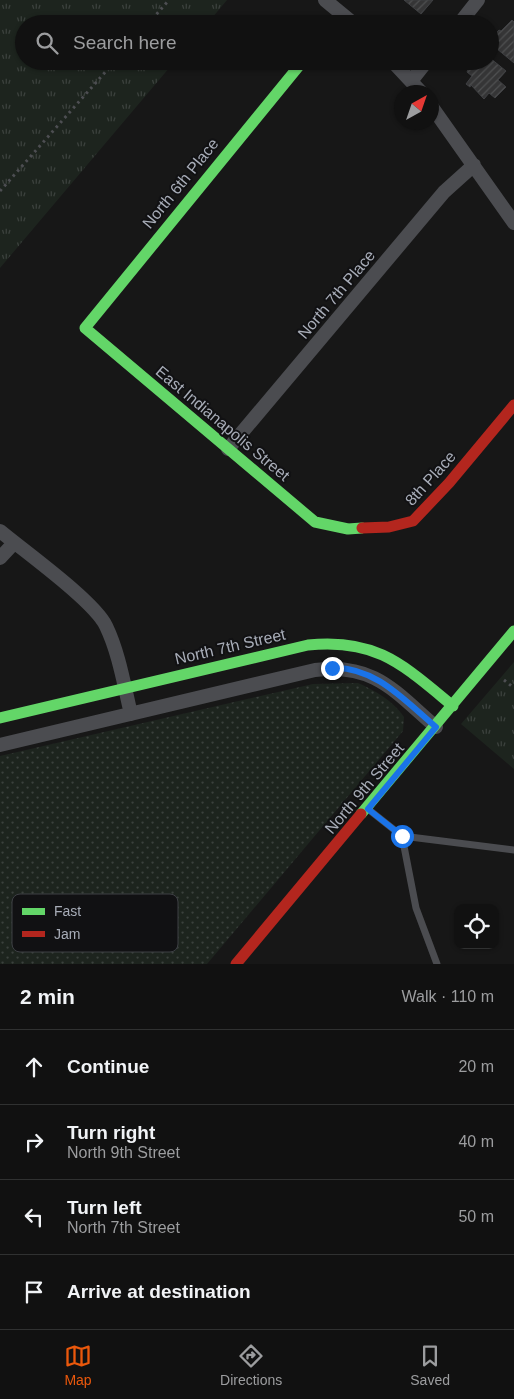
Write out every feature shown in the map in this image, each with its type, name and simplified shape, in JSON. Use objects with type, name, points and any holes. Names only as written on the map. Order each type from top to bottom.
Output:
[{"type":"street","points":[[325,0],[343,13]]},
{"type":"street","points":[[466,15],[478,0]]},
{"type":"street","name":"North 6th Place","points":[[85,328],[296,70]]},
{"type":"street","points":[[401,70],[415,85]]},
{"type":"street","points":[[412,80],[420,70]]},
{"type":"street","points":[[439,117],[514,223]]},
{"type":"street","name":"North 7th Place","points":[[228,449],[444,192],[474,165]]},
{"type":"street","name":"East Indianapolis Street","points":[[85,328],[315,522],[348,529]]},
{"type":"street","name":"8th Place","points":[[348,529],[389,527],[413,521],[449,483],[514,405]]},
{"type":"street","points":[[0,531],[83,599],[105,624],[115,651],[131,714]]},
{"type":"street","points":[[0,558],[14,543]]},
{"type":"street","name":"North 9th Street","points":[[236,964],[512,637]]},
{"type":"street","name":"North 7th Street","points":[[0,718],[308,646],[337,642],[364,646],[383,653],[406,668],[453,706]]},
{"type":"street","points":[[0,745],[315,670],[344,668],[369,674],[380,680],[436,727]]},
{"type":"lane","points":[[368,809],[402,836],[514,850]]},
{"type":"lane","points":[[402,836],[416,908],[436,964]]},
{"type":"path","points":[[156,15],[169,0]]},
{"type":"path","points":[[0,191],[107,70]]},
{"type":"path","points":[[504,680],[514,688]]},
{"type":"green space","points":[[0,0],[227,0],[214,15],[15,15],[15,70],[167,70],[0,268]]},
{"type":"green space","points":[[514,662],[514,769],[461,724]]},
{"type":"green space","points":[[358,683],[371,689],[400,711],[404,717],[403,731],[207,964],[0,964],[0,756],[313,684]]},
{"type":"building","points":[[404,0],[433,0],[421,14]]},
{"type":"building","points":[[512,20],[514,22],[514,63],[499,50],[499,30],[501,31]]},
{"type":"building","points":[[499,65],[506,71],[498,80],[506,87],[495,98],[489,93],[484,99],[471,85],[470,87],[466,84],[472,76],[467,72],[468,70],[499,70]]},
{"type":"traffic: fast","points":[[296,70],[85,328],[315,522],[348,529],[362,528]]},
{"type":"traffic: fast","points":[[361,814],[514,631]]},
{"type":"traffic: fast","points":[[0,718],[308,645],[332,644],[371,650],[388,658],[419,678],[453,706]]},
{"type":"traffic: jam","points":[[362,528],[389,527],[413,521],[449,483],[514,405]]},
{"type":"traffic: jam","points":[[236,964],[361,814]]},
{"type":"route","points":[[332,668],[356,670],[380,680],[436,727],[368,809],[402,836]]}]
